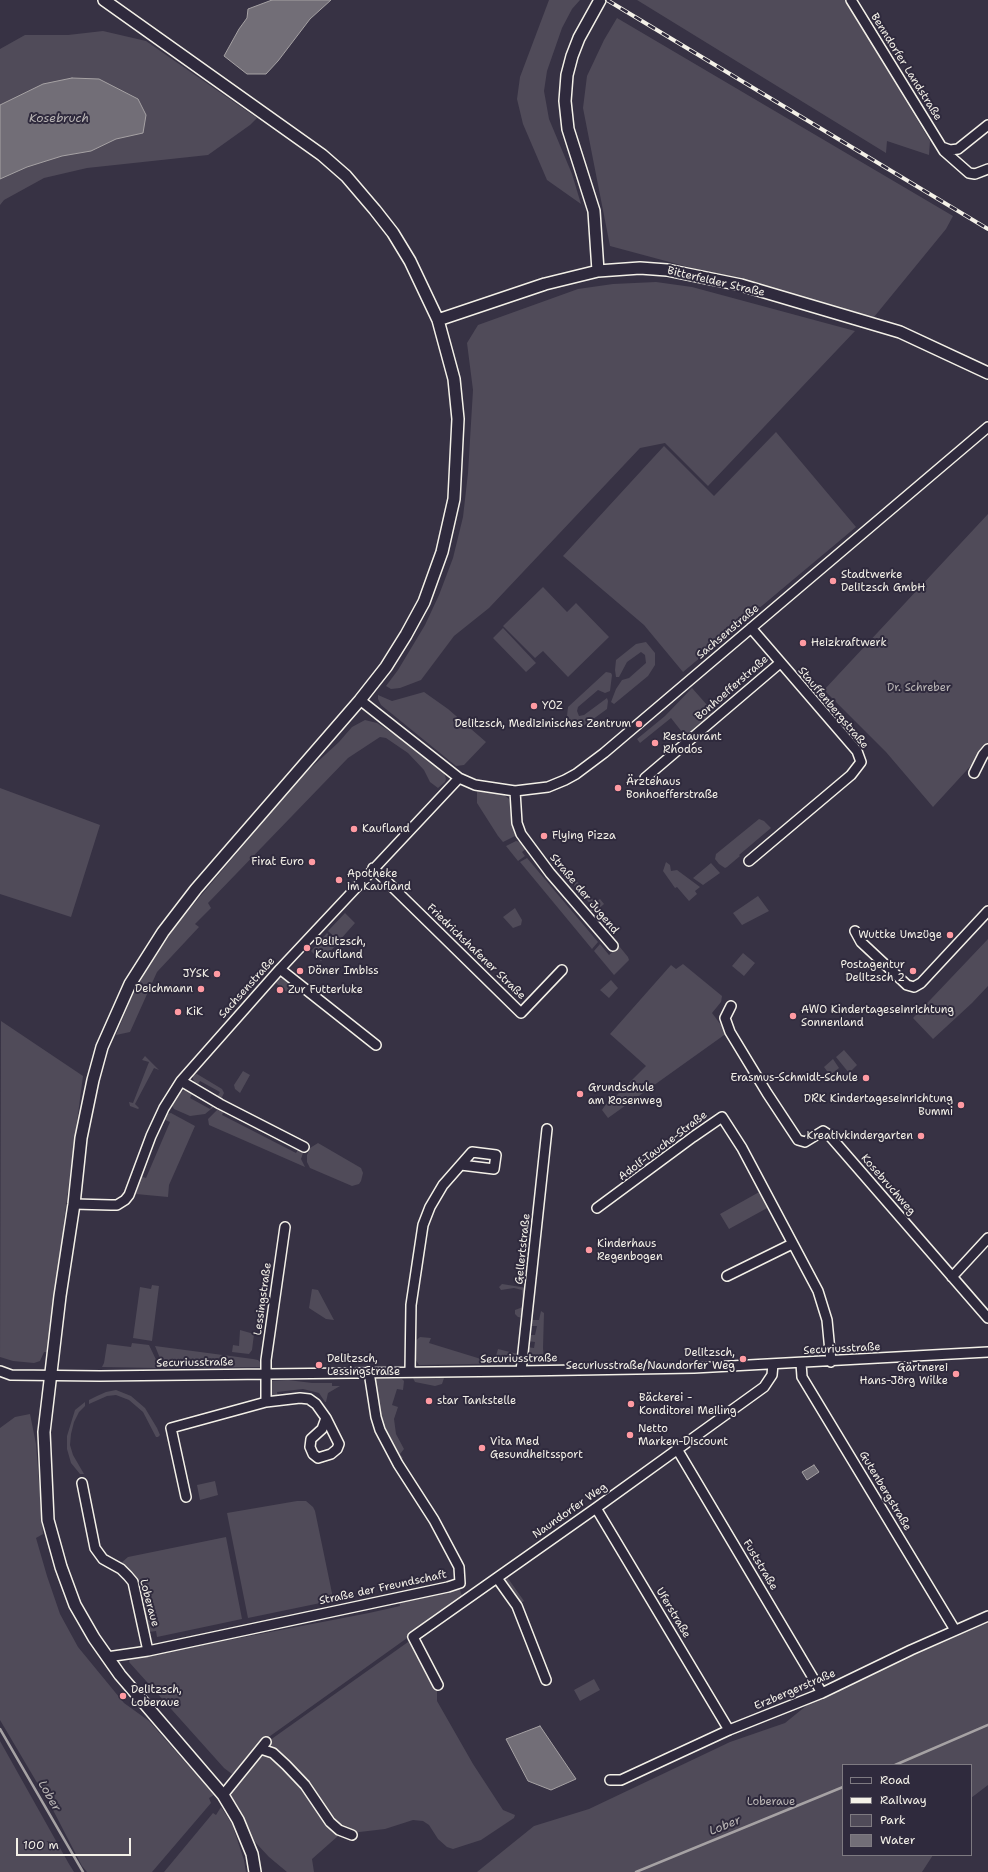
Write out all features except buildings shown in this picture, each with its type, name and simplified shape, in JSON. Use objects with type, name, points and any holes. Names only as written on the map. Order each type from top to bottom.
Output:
[{"type":"main road","points":[[104,0],[287,129],[322,155],[346,176],[393,233],[421,283],[438,320],[454,379],[458,420],[457,467],[450,518],[442,552],[424,602],[386,667],[360,700],[196,889],[163,932],[130,984],[102,1047],[93,1080],[81,1138],[74,1204],[50,1376],[44,1432],[48,1520],[61,1566],[75,1605],[120,1676],[223,1795],[238,1820],[252,1854],[255,1872]]},
{"type":"main road","points":[[598,271],[594,211],[568,129],[565,100],[567,75],[572,56],[588,21],[600,0]]},
{"type":"main road","name":"Bitterfelder Straße","points":[[438,320],[545,284],[598,271],[640,268],[667,270],[741,285],[900,332],[988,373]]},
{"type":"street","name":"Benndorfer Landstraße","points":[[851,0],[949,156],[969,173],[975,174],[988,169]]},
{"type":"street","points":[[942,147],[950,150],[958,149],[988,125]]},
{"type":"street","name":"Sachsenstraße","points":[[360,700],[459,778],[475,786],[515,791],[548,787],[576,774],[604,753],[988,427]]},
{"type":"street","name":"Stauffenbergstraße","points":[[750,861],[858,768],[861,762],[857,751],[751,628]]},
{"type":"street","name":"Bonhoefferstraße","points":[[644,778],[780,663]]},
{"type":"street","points":[[974,773],[983,755],[988,749]]},
{"type":"street","name":"Sachsenstraße","points":[[74,1204],[117,1205],[125,1200],[129,1195],[151,1136],[164,1108],[181,1081],[280,968],[459,778]]},
{"type":"street","name":"Straße der Jugend","points":[[515,791],[517,823],[521,834],[550,873],[613,946]]},
{"type":"street","name":"Friedrichshafener Straße","points":[[374,868],[521,1012],[562,970]]},
{"type":"street","points":[[855,931],[861,942],[907,985],[914,987],[921,983],[988,911]]},
{"type":"street","points":[[280,968],[376,1045]]},
{"type":"street","name":"Kosebruchweg","points":[[730,1006],[725,1018],[730,1032],[798,1140],[805,1142],[823,1131],[829,1135],[988,1318]]},
{"type":"street","points":[[181,1081],[220,1104],[304,1147]]},
{"type":"street","name":"Adolf-Tauche-Straße","points":[[598,1208],[722,1117],[742,1148],[818,1291],[827,1320],[831,1362]]},
{"type":"street","name":"Gellertstraße","points":[[521,1371],[547,1129]]},
{"type":"street","points":[[410,1371],[411,1305],[423,1225],[430,1207],[443,1185],[461,1165]]},
{"type":"street","name":"Lessingstraße","points":[[266,1402],[266,1360],[285,1227]]},
{"type":"street","points":[[952,1276],[988,1238]]},
{"type":"street","points":[[728,1276],[792,1244]]},
{"type":"street","name":"Securiusstraße","points":[[0,1371],[11,1375],[50,1376],[694,1368],[831,1362],[988,1352]]},
{"type":"street","name":"Gutenbergstraße","points":[[801,1363],[802,1377],[954,1630]]},
{"type":"street","name":"Naundorfer Weg","points":[[438,1685],[413,1637],[764,1387],[772,1375],[773,1364]]},
{"type":"street","name":"Straße der Freundschaft","points":[[107,1657],[148,1651],[448,1588],[460,1583],[459,1567],[434,1520],[398,1464],[380,1430],[375,1412],[369,1372]]},
{"type":"street","points":[[186,1497],[171,1428],[266,1402],[300,1398],[309,1399],[316,1404],[326,1418]]},
{"type":"street","name":"Fuststraße","points":[[677,1449],[822,1693]]},
{"type":"street","name":"Loberaue","points":[[82,1483],[95,1548],[103,1559],[121,1569],[132,1582],[148,1651]]},
{"type":"street","name":"Uferstraße","points":[[596,1508],[729,1730]]},
{"type":"street","points":[[497,1578],[517,1606],[546,1680]]},
{"type":"street","name":"Erzbergerstraße","points":[[610,1780],[620,1780],[729,1730],[822,1693],[954,1630],[988,1616]]},
{"type":"street","points":[[223,1795],[263,1746],[286,1765],[304,1785],[330,1822],[339,1830],[352,1835]]},
{"type":"green space","points":[[549,0],[580,0],[572,9],[562,28],[547,71],[544,91],[549,119],[572,174],[581,204],[547,180],[523,124],[517,99],[520,77]]},
{"type":"green space","points":[[637,0],[845,0],[930,141],[929,155],[887,141],[886,153]]},
{"type":"green space","points":[[617,18],[953,216],[946,229],[874,317],[610,246],[583,108],[587,76],[604,40]]},
{"type":"green space","points":[[103,31],[146,41],[257,118],[250,125],[208,155],[87,168],[44,178],[4,200],[0,205],[0,49],[25,35],[68,35]]},
{"type":"green space","points":[[656,282],[692,287],[855,331],[708,486],[665,443],[640,448],[489,608],[454,636],[421,680],[400,688],[391,689],[386,686],[398,670],[425,625],[439,595],[453,558],[463,517],[468,473],[473,390],[467,343],[478,325],[578,289],[613,284]]},
{"type":"green space","points":[[776,432],[856,527],[683,672],[644,625],[563,556],[664,446],[714,496]]},
{"type":"green space","name":"Dr. Schreber","points":[[988,514],[988,747],[933,807],[886,752],[824,690]]},
{"type":"green space","points":[[543,587],[567,612],[576,603],[609,637],[568,677],[543,651],[535,658],[503,626]]},
{"type":"green space","points":[[503,628],[536,663],[526,672],[493,638]]},
{"type":"green space","points":[[646,642],[655,653],[655,665],[648,676],[614,704],[611,702],[616,689],[622,680],[629,678],[646,663],[645,655],[641,652],[627,662],[619,677],[616,677],[616,660],[636,644]]},
{"type":"green space","points":[[606,672],[611,673],[612,675],[610,691],[605,693],[598,690],[578,707],[577,711],[579,716],[584,715],[607,698],[607,709],[585,725],[577,728],[573,727],[567,716],[568,707]]},
{"type":"green space","points":[[692,688],[715,714],[680,744],[676,738],[682,732],[671,718],[640,743],[637,739],[665,716]]},
{"type":"green space","points":[[424,692],[448,709],[486,742],[464,765],[456,766],[381,705],[378,699],[378,695],[392,701]]},
{"type":"green space","points":[[365,720],[377,723],[413,747],[444,773],[446,779],[445,782],[438,788],[430,782],[424,770],[408,753],[386,738],[380,737],[348,758],[208,903],[211,908],[195,924],[199,927],[157,972],[130,1032],[116,1035],[132,996],[147,969],[173,930],[301,777],[339,742],[352,727]]},
{"type":"green space","points":[[0,788],[100,825],[71,917],[0,894]]},
{"type":"green space","points":[[477,791],[504,795],[508,798],[511,802],[517,833],[515,836],[503,842],[477,803]]},
{"type":"green space","points":[[759,819],[764,821],[771,828],[727,867],[725,868],[719,864],[715,859],[716,854]]},
{"type":"green space","points":[[516,841],[521,842],[526,849],[522,852],[525,856],[518,861],[506,846]]},
{"type":"green space","points":[[527,858],[598,942],[592,949],[520,862]]},
{"type":"green space","points":[[666,862],[670,865],[671,871],[677,870],[700,887],[695,891],[697,894],[689,901],[677,887],[675,888],[663,871]]},
{"type":"green space","points":[[711,863],[720,873],[703,885],[693,878]]},
{"type":"green space","points":[[574,878],[595,902],[600,899],[604,904],[596,911],[589,911],[593,907],[573,884]]},
{"type":"green space","points":[[758,896],[769,911],[742,925],[733,913]]},
{"type":"green space","points":[[515,908],[522,920],[521,925],[513,928],[503,917]]},
{"type":"green space","points":[[345,913],[355,923],[339,941],[328,931]]},
{"type":"green space","points":[[327,933],[338,943],[321,961],[311,951]]},
{"type":"green space","points":[[988,939],[988,986],[933,1039],[913,1018]]},
{"type":"green space","points":[[600,944],[609,955],[619,946],[628,957],[629,960],[614,975],[594,951]]},
{"type":"green space","points":[[743,953],[755,963],[744,976],[732,966]]},
{"type":"green space","points":[[683,964],[722,996],[721,1002],[712,1013],[727,1033],[608,1118],[602,1110],[606,1104],[646,1066],[610,1034],[671,965],[676,969]]},
{"type":"green space","points":[[284,978],[297,987],[291,993],[287,992],[276,983],[279,979]]},
{"type":"green space","points":[[611,980],[618,988],[609,998],[600,990]]},
{"type":"green space","points":[[1,1021],[83,1076],[64,1221],[61,1269],[48,1352],[44,1352],[40,1361],[34,1363],[13,1361],[0,1357]]},
{"type":"green space","points":[[844,1050],[857,1065],[849,1073],[836,1057]]},
{"type":"green space","points":[[145,1056],[159,1070],[154,1068],[135,1104],[139,1108],[138,1109],[130,1106],[129,1102],[133,1103],[149,1062],[142,1060]]},
{"type":"green space","points":[[833,1059],[839,1068],[830,1075],[824,1067]]},
{"type":"green space","points":[[243,1071],[250,1075],[240,1093],[235,1089],[234,1085]]},
{"type":"green space","points":[[197,1074],[222,1089],[224,1093],[221,1099],[217,1097],[220,1092],[200,1081],[197,1086],[193,1079],[193,1075]]},
{"type":"green space","points":[[185,1090],[193,1092],[190,1098],[210,1109],[214,1103],[216,1105],[205,1114],[190,1116],[174,1109],[171,1104],[177,1094]]},
{"type":"green space","points":[[220,1107],[225,1110],[222,1115],[296,1153],[299,1148],[301,1149],[303,1153],[301,1159],[305,1167],[209,1125],[208,1119]]},
{"type":"green space","points":[[171,1113],[195,1126],[169,1185],[168,1197],[136,1194],[140,1176],[146,1178],[170,1122],[163,1119],[166,1114]]},
{"type":"green space","points":[[318,1143],[361,1168],[363,1173],[359,1184],[352,1186],[310,1168],[307,1162],[307,1155],[310,1148]]},
{"type":"green space","points":[[761,1191],[769,1207],[729,1229],[720,1214]]},
{"type":"green space","points":[[502,1284],[527,1288],[524,1318],[518,1317],[515,1314],[515,1310],[523,1307],[522,1290],[514,1288],[501,1290],[499,1287]]},
{"type":"green space","points":[[152,1285],[159,1286],[152,1341],[133,1338],[140,1287],[151,1289]]},
{"type":"green space","points":[[312,1289],[318,1290],[334,1320],[326,1319],[309,1308]]},
{"type":"green space","points":[[541,1311],[544,1313],[544,1362],[528,1363],[526,1361],[527,1347],[534,1348],[535,1342],[528,1341],[528,1335],[535,1335],[537,1326],[529,1326],[530,1320],[539,1320]]},
{"type":"green space","points":[[240,1330],[254,1334],[252,1350],[249,1354],[232,1352],[233,1345],[239,1346]]},
{"type":"green space","points":[[420,1337],[431,1338],[429,1343],[494,1363],[498,1349],[518,1354],[521,1357],[520,1363],[419,1365],[415,1359],[414,1342]]},
{"type":"green space","points":[[132,1343],[149,1345],[160,1368],[102,1367],[107,1344],[131,1347]]},
{"type":"green space","points":[[155,1346],[253,1359],[258,1360],[262,1364],[260,1367],[164,1368]]},
{"type":"green space","points":[[413,1378],[444,1378],[442,1384],[435,1386],[415,1382]]},
{"type":"green space","points":[[376,1379],[402,1379],[404,1381],[403,1390],[397,1389],[392,1405],[398,1407],[394,1419],[396,1434],[404,1449],[400,1454],[403,1458],[400,1460],[385,1430],[379,1410],[373,1382]]},
{"type":"green space","points":[[288,1380],[312,1383],[332,1383],[332,1386],[340,1386],[328,1393],[326,1402],[319,1393],[303,1389],[277,1392],[278,1398],[269,1395],[270,1381]]},
{"type":"green space","points":[[116,1390],[131,1396],[145,1408],[157,1428],[160,1435],[158,1437],[156,1437],[143,1412],[129,1400],[116,1395],[107,1396],[89,1404],[89,1400],[106,1392]]},
{"type":"green space","points":[[85,1402],[85,1406],[79,1412],[74,1422],[70,1445],[73,1455],[84,1474],[80,1474],[71,1463],[67,1449],[67,1436],[75,1410]]},
{"type":"green space","points":[[30,1414],[36,1444],[43,1534],[36,1538],[60,1614],[78,1647],[124,1703],[149,1721],[214,1795],[209,1798],[211,1803],[152,1872],[87,1872],[82,1866],[52,1808],[0,1720],[0,1428],[15,1417]]},
{"type":"green space","points":[[215,1481],[218,1495],[200,1500],[197,1485]]},
{"type":"green space","points":[[297,1501],[306,1501],[315,1511],[333,1598],[330,1601],[248,1618],[227,1513]]},
{"type":"green space","points":[[226,1537],[242,1619],[157,1637],[156,1631],[149,1632],[139,1583],[133,1572],[121,1563],[128,1557]]},
{"type":"green space","points":[[507,1577],[524,1601],[519,1604],[514,1598],[516,1595],[512,1589],[508,1590],[505,1583]]},
{"type":"green space","points":[[459,1588],[463,1598],[259,1744],[243,1764],[232,1774],[224,1768],[129,1662],[130,1659],[369,1613],[400,1606],[399,1600]]},
{"type":"green space","name":"Loberaue","points":[[988,1616],[988,1785],[972,1797],[972,1764],[842,1764],[842,1856],[932,1856],[922,1872],[477,1872],[534,1826],[589,1809],[730,1742],[785,1723],[822,1693]]},
{"type":"green space","points":[[408,1642],[412,1643],[437,1689],[437,1701],[473,1764],[503,1810],[515,1815],[514,1818],[481,1840],[453,1849],[447,1847],[438,1839],[429,1825],[423,1821],[413,1820],[385,1829],[351,1833],[330,1822],[338,1836],[312,1859],[314,1872],[287,1872],[269,1857],[255,1842],[244,1817],[231,1795],[235,1787],[261,1749],[279,1755],[266,1745],[273,1738]]},
{"type":"green space","points":[[594,1679],[600,1690],[580,1701],[574,1690]]},
{"type":"green space","points":[[0,1741],[69,1864],[74,1872],[0,1872]]},
{"type":"green space","points":[[221,1807],[232,1824],[244,1860],[246,1872],[164,1872],[213,1813],[216,1815]]},
{"type":"water","points":[[272,0],[331,0],[310,19],[278,61],[266,74],[247,74],[224,56],[247,18],[248,9]]},
{"type":"water","name":"Kosebruch","points":[[72,78],[99,79],[138,99],[146,115],[143,133],[116,139],[91,151],[62,156],[27,167],[0,179],[0,105],[43,84]]},
{"type":"water","points":[[814,1465],[819,1472],[807,1480],[802,1472]]},
{"type":"water","points":[[540,1726],[576,1779],[551,1790],[528,1781],[506,1739]]},
{"type":"waterway","name":"Lober","points":[[897,1764],[988,1725]]},
{"type":"waterway","name":"Lober","points":[[0,1729],[83,1872]]},
{"type":"waterway","name":"Lober","points":[[636,1872],[842,1787]]},
{"type":"railway","points":[[607,0],[988,229]]},
{"type":"place","name":"Stadtwerke Delitzsch GmbH","points":[[833,581]]},
{"type":"place","name":"Heizkraftwerk","points":[[803,643]]},
{"type":"place","name":"YOZ","points":[[534,706]]},
{"type":"place","name":"Delitzsch, Medizinisches Zentrum","points":[[639,724]]},
{"type":"place","name":"Restaurant Rhodos","points":[[655,743]]},
{"type":"place","name":"Ärztehaus Bonhoefferstraße","points":[[618,788]]},
{"type":"place","name":"Kaufland","points":[[354,829]]},
{"type":"place","name":"Flying Pizza","points":[[544,836]]},
{"type":"place","name":"Firat Euro","points":[[312,862]]},
{"type":"place","name":"Apotheke im Kaufland","points":[[339,880]]},
{"type":"place","name":"Wuttke Umzüge","points":[[950,935]]},
{"type":"place","name":"Delitzsch, Kaufland","points":[[307,948]]},
{"type":"place","name":"Döner Imbiss","points":[[300,971]]},
{"type":"place","name":"Postagentur Delitzsch 2","points":[[913,971]]},
{"type":"place","name":"JYSK","points":[[217,974]]},
{"type":"place","name":"Deichmann","points":[[201,989]]},
{"type":"place","name":"Zur Futterluke","points":[[280,990]]},
{"type":"place","name":"KiK","points":[[178,1012]]},
{"type":"place","name":"AWO Kindertageseinrichtung Sonnenland","points":[[793,1016]]},
{"type":"place","name":"Erasmus-Schmidt-Schule","points":[[866,1078]]},
{"type":"place","name":"Grundschule am Rosenweg","points":[[580,1094]]},
{"type":"place","name":"DRK Kindertageseinrichtung Bummi","points":[[961,1105]]},
{"type":"place","name":"Kreativkindergarten","points":[[921,1136]]},
{"type":"place","name":"Kinderhaus Regenbogen","points":[[589,1250]]},
{"type":"place","name":"Delitzsch, Securiusstraße/Naundorfer Weg","points":[[743,1359]]},
{"type":"place","name":"Delitzsch, Lessingstraße","points":[[319,1365]]},
{"type":"place","name":"Gärtnerei Hans-Jörg Wilke","points":[[956,1374]]},
{"type":"place","name":"star Tankstelle","points":[[429,1401]]},
{"type":"place","name":"Bäckerei - Konditorei Meiling","points":[[631,1404]]},
{"type":"place","name":"Netto Marken-Discount","points":[[630,1435]]},
{"type":"place","name":"Vita Med Gesundheitssport","points":[[482,1448]]},
{"type":"place","name":"Delitzsch, Loberaue","points":[[123,1696]]}]
